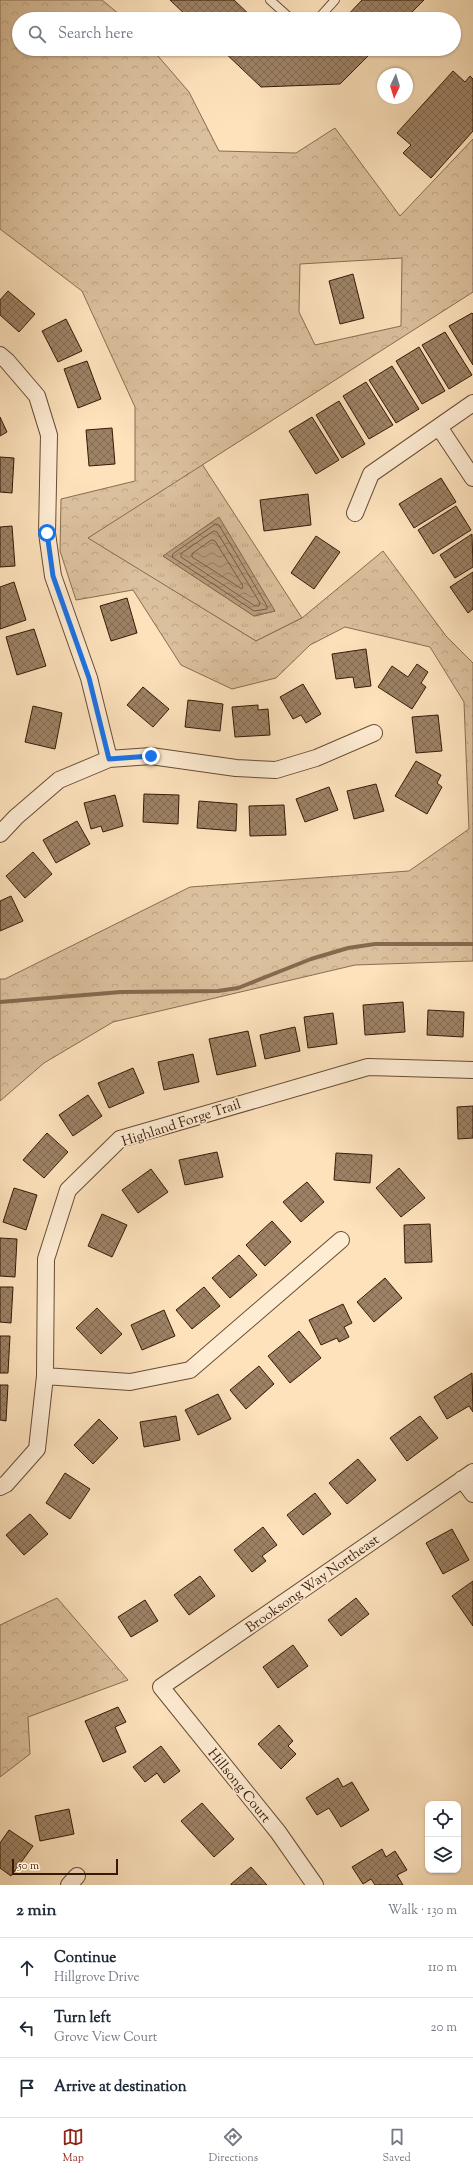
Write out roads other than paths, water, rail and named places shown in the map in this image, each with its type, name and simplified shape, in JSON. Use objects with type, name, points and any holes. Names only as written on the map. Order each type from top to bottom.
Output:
[{"type":"street","points":[[0,355],[8,361],[36,396],[49,435],[47,533],[53,576],[89,678],[109,759]]},
{"type":"street","points":[[354,513],[371,474],[473,403]]},
{"type":"street","points":[[438,427],[473,478]]},
{"type":"street","points":[[0,834],[16,817],[59,780],[109,759],[151,756],[236,768],[276,770],[316,758],[374,733]]},
{"type":"street","name":"Highland Forge Trail","points":[[0,1487],[6,1484],[37,1449],[45,1376],[46,1259],[68,1190],[120,1139],[368,1067],[473,1070]]},
{"type":"street","points":[[45,1376],[130,1382],[190,1370],[341,1240]]},
{"type":"street","points":[[468,1476],[473,1494]]},
{"type":"street","name":"Brooksong Way Northeast","points":[[161,1687],[468,1476]]},
{"type":"street","name":"Hillsong Court","points":[[161,1687],[278,1832],[316,1885]]},
{"type":"lane","points":[[270,0],[283,12]]},
{"type":"lane","points":[[324,12],[335,0]]},
{"type":"water","points":[[219,517],[275,611],[254,616],[163,556]]},
{"type":"waterway","points":[[0,1002],[121,992],[218,991],[238,988],[311,959],[348,948],[375,944],[473,944]]}]
